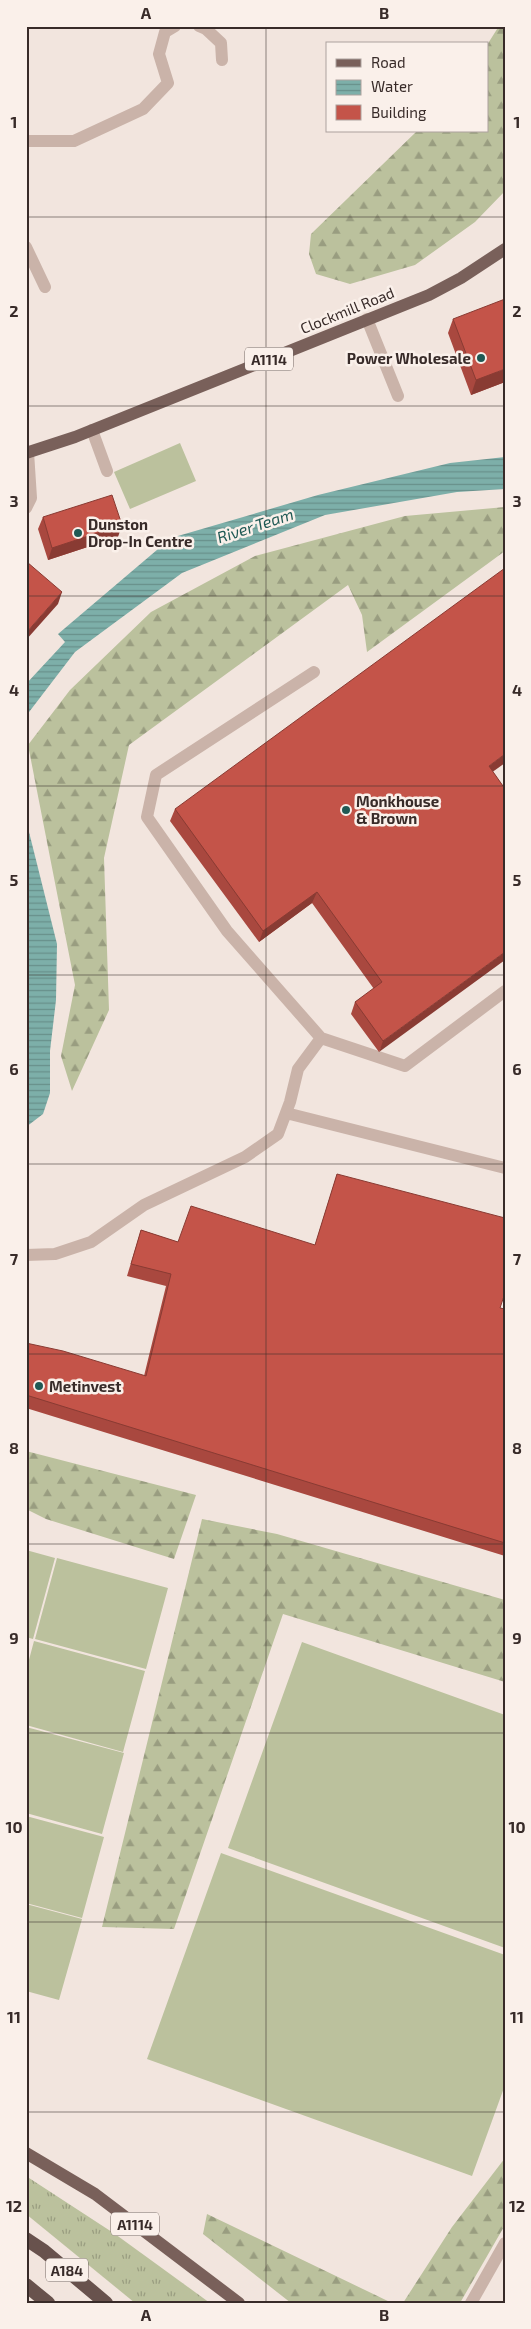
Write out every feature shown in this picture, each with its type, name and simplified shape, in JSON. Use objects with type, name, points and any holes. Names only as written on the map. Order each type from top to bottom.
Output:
[{"type":"highway","name":"A184","points":[[26,2239],[44,2251],[106,2303]]},
{"type":"highway","name":"A184","points":[[26,2284],[48,2303]]},
{"type":"main road","name":"Clockmill Road","points":[[27,452],[92,430],[429,295],[461,278],[505,249]]},
{"type":"main road","name":"A1114","points":[[26,2154],[95,2194],[239,2303]]},
{"type":"street","points":[[26,141],[74,141],[143,110],[168,83],[159,54],[165,32],[175,26]]},
{"type":"street","points":[[199,26],[206,29],[222,44],[222,60]]},
{"type":"street","points":[[26,247],[45,286]]},
{"type":"street","points":[[367,320],[398,396]]},
{"type":"street","points":[[92,430],[107,471]]},
{"type":"street","points":[[26,508],[31,498],[27,452]]},
{"type":"street","points":[[314,672],[156,775],[147,817],[227,931],[321,1038],[405,1066],[505,991]]},
{"type":"street","points":[[26,1255],[55,1254],[91,1242],[144,1205],[245,1157],[278,1134],[298,1069],[321,1038]]},
{"type":"street","points":[[286,1113],[505,1168]]},
{"type":"street","points":[[471,2303],[505,2243]]},
{"type":"green space","points":[[499,26],[505,26],[505,191],[475,222],[415,265],[350,284],[316,274],[309,254],[311,234],[416,132],[488,132],[488,43]]},
{"type":"green space","points":[[180,443],[196,481],[130,509],[114,472]]},
{"type":"green space","points":[[505,507],[505,551],[367,652],[362,615],[348,585],[129,745],[104,858],[109,1010],[72,1091],[61,1056],[75,985],[28,745],[70,690],[151,612],[255,556],[405,516]]},
{"type":"green space","points":[[26,1451],[196,1495],[174,1559],[46,1519],[26,1509]]},
{"type":"green space","points":[[202,1519],[277,1534],[505,1600],[505,1682],[283,1614],[174,1929],[102,1927]]},
{"type":"green space","points":[[26,1550],[55,1558],[33,1639],[26,1637]]},
{"type":"green space","points":[[57,1558],[168,1588],[146,1669],[35,1639]]},
{"type":"green space","points":[[34,1641],[145,1671],[123,1752],[26,1725],[26,1671]]},
{"type":"green space","points":[[302,1642],[505,1715],[505,1948],[228,1848]]},
{"type":"green space","points":[[26,1727],[124,1753],[102,1834],[26,1813]]},
{"type":"green space","points":[[26,1816],[104,1837],[82,1918],[26,1903]]},
{"type":"green space","points":[[221,1853],[505,1955],[505,2085],[472,2176],[147,2059]]},
{"type":"green space","points":[[26,1904],[82,1919],[59,2000],[26,1991]]},
{"type":"green space","points":[[505,2158],[505,2225],[460,2303],[403,2303],[452,2227]]},
{"type":"green space","points":[[26,2176],[115,2234],[210,2303],[135,2303],[26,2214]]},
{"type":"green space","points":[[207,2214],[392,2303],[291,2303],[203,2234]]},
{"type":"water","name":"River Team","points":[[505,457],[505,489],[457,492],[325,515],[182,573],[75,652],[26,716],[26,684],[65,642],[58,634],[171,538],[318,495],[450,463]]},
{"type":"water","points":[[26,820],[57,944],[56,1000],[50,1051],[50,1093],[43,1114],[26,1127]]},
{"type":"building","name":"Power Wholesale","points":[[505,299],[505,369],[476,380],[453,319]]},
{"type":"building","name":"Dunston Drop-In Centre","points":[[112,495],[122,525],[52,548],[43,517]]},
{"type":"building","points":[[26,562],[62,592],[26,633]]},
{"type":"building","name":"Monkhouse & Brown","points":[[505,568],[505,754],[489,766],[503,786],[505,785],[505,952],[383,1041],[355,1002],[382,982],[317,892],[263,931],[175,809]]},
{"type":"building","points":[[337,1174],[505,1218],[505,1293],[500,1308],[505,1309],[505,1543],[26,1395],[26,1343],[63,1351],[146,1376],[171,1274],[131,1264],[141,1230],[178,1242],[191,1206],[315,1245]]},
{"type":"place","name":"Power Wholesale","points":[[481,358]]},
{"type":"place","name":"Dunston Drop-In Centre","points":[[78,533]]},
{"type":"place","name":"Monkhouse & Brown","points":[[346,810]]},
{"type":"place","name":"Metinvest","points":[[39,1386]]}]
